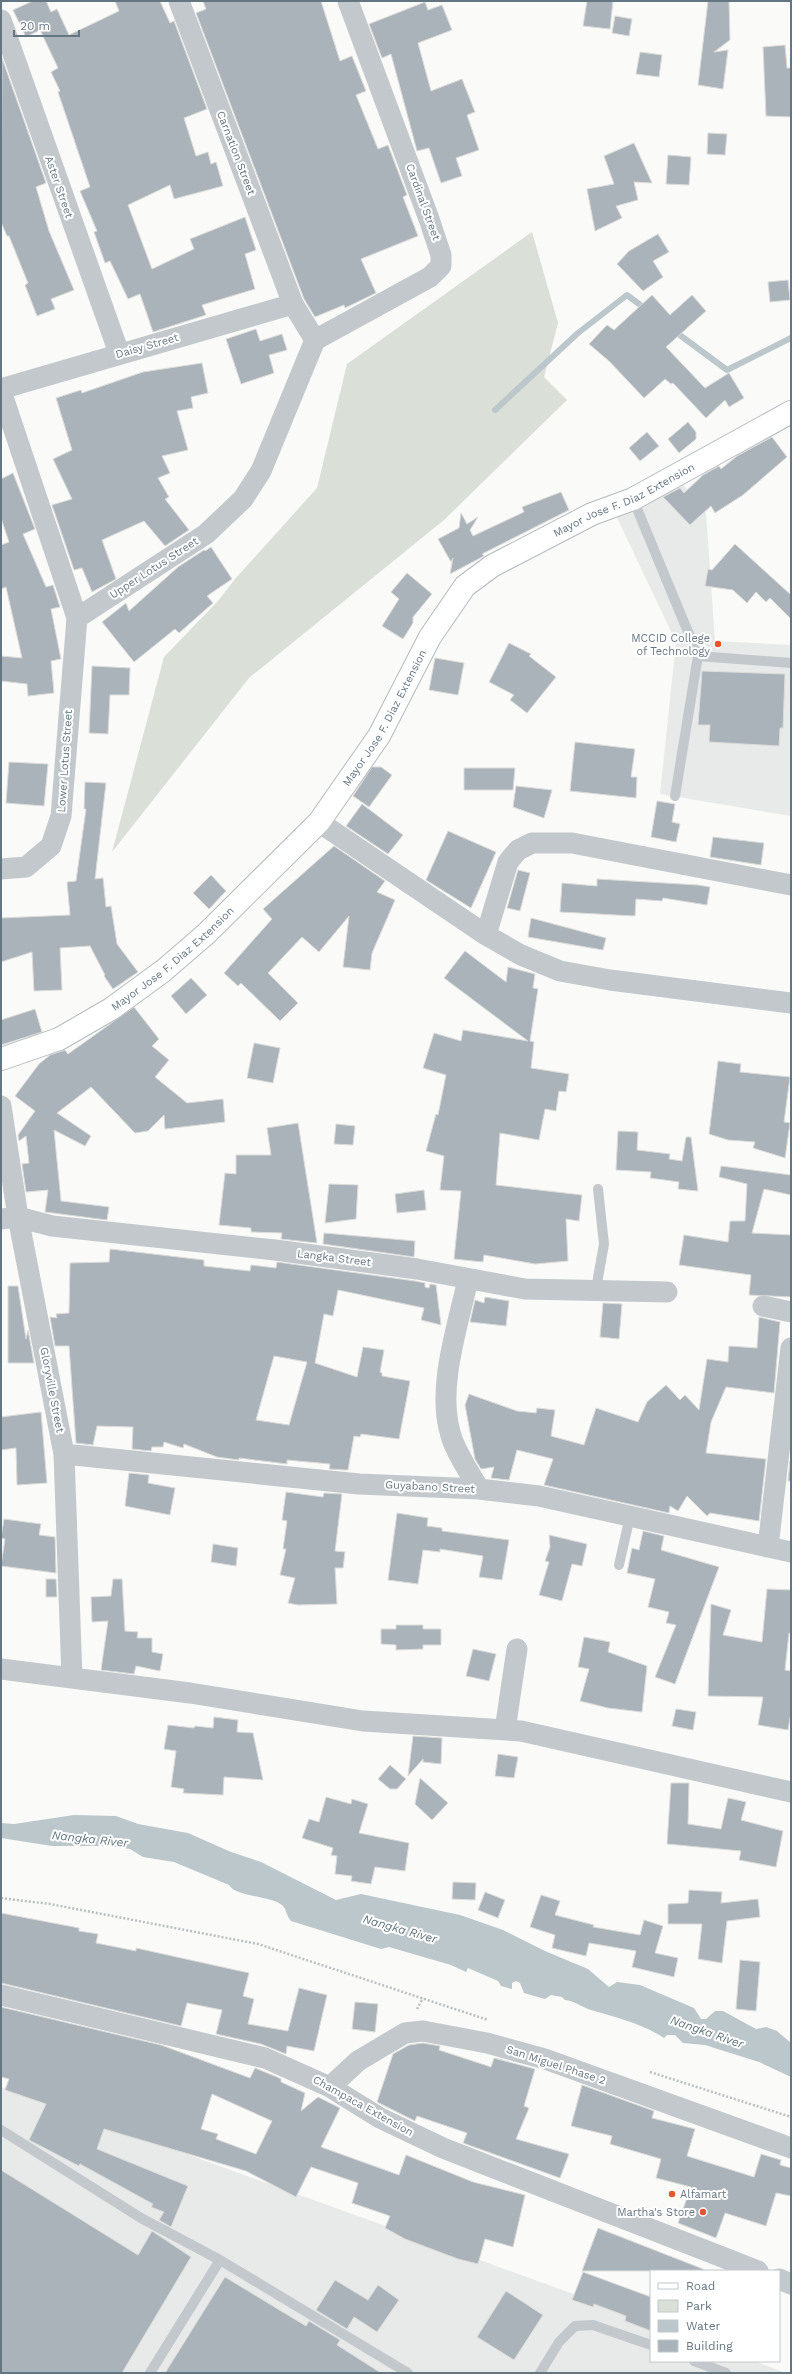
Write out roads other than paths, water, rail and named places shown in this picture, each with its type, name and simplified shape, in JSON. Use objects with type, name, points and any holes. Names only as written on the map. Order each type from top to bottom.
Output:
[{"type":"street","name":"Carnation Street","points":[[179,1],[293,304]]},
{"type":"street","name":"Cardinal Street","points":[[315,340],[430,277],[441,266],[441,255],[429,218],[348,1]]},
{"type":"street","name":"Aster Street","points":[[1,20],[119,353]]},
{"type":"street","points":[[293,304],[315,340]]},
{"type":"street","name":"Daisy Street","points":[[1,390],[119,353],[293,304]]},
{"type":"street","name":"Upper Lotus Street","points":[[77,618],[206,534],[244,499],[261,471],[315,340]]},
{"type":"street","points":[[1,390],[77,618]]},
{"type":"street","name":"Mayor Jose F. Diaz Extension","points":[[1,1059],[59,1038],[111,1009],[163,971],[211,929],[319,822],[379,736],[430,636],[465,586],[492,566],[592,514],[633,499],[791,412]]},
{"type":"street","name":"Lower Lotus Street","points":[[1,869],[26,867],[51,846],[62,816],[77,618]]},
{"type":"street","points":[[319,822],[486,935],[521,955],[560,971],[610,980],[791,1003]]},
{"type":"street","points":[[486,935],[508,862],[518,850],[532,842],[572,843],[791,885]]},
{"type":"street","name":"Gloryville Street","points":[[1,1106],[10,1218],[64,1454],[72,1678]]},
{"type":"street","name":"Langka Street","points":[[10,1218],[52,1226],[283,1251],[417,1268],[526,1289],[596,1289],[667,1292]]},
{"type":"street","points":[[468,1279],[446,1391],[446,1414],[450,1434],[479,1489]]},
{"type":"street","points":[[763,1306],[791,1312]]},
{"type":"street","points":[[768,1547],[791,1348]]},
{"type":"street","name":"Guyabano Street","points":[[64,1454],[359,1484],[479,1489],[539,1496],[791,1552]]},
{"type":"street","points":[[505,1730],[517,1649]]},
{"type":"street","points":[[1,1669],[190,1693],[363,1721],[521,1731],[791,1792]]},
{"type":"street","name":"Champaca Extension","points":[[1,1995],[265,2058],[330,2087],[380,2118],[443,2148],[755,2270]]},
{"type":"street","name":"San Miguel Phase 2","points":[[330,2087],[358,2060],[405,2033],[424,2031],[487,2043],[545,2059],[791,2148]]},
{"type":"street","points":[[780,2279],[791,2284]]},
{"type":"lane","points":[[633,499],[698,656],[675,796]]},
{"type":"lane","points":[[698,656],[791,663]]},
{"type":"lane","points":[[596,1289],[604,1244],[598,1189]]},
{"type":"lane","points":[[619,1565],[630,1516]]},
{"type":"lane","points":[[1,2130],[140,2218],[220,2260],[408,2373]]},
{"type":"lane","points":[[150,2373],[220,2260]]},
{"type":"lane","points":[[540,2373],[559,2342],[575,2326],[593,2325],[650,2345]]},
{"type":"lane","points":[[697,2362],[726,2373]]},
{"type":"water","name":"Nangka River","points":[[74,1815],[116,1816],[138,1824],[188,1833],[231,1852],[261,1862],[336,1900],[361,1894],[460,1915],[503,1930],[545,1951],[588,1969],[609,1987],[617,1982],[640,1985],[694,2008],[701,2019],[706,2019],[715,2011],[723,2011],[756,2029],[766,2027],[777,2031],[791,2043],[791,2077],[759,2062],[705,2045],[683,2043],[675,2035],[667,2035],[664,2038],[647,2028],[587,2009],[565,2000],[562,1997],[551,1995],[545,1999],[524,1993],[520,1983],[516,1981],[512,1983],[512,1989],[501,1986],[498,1981],[468,1968],[466,1972],[451,1965],[389,1947],[381,1949],[291,1921],[282,1905],[269,1899],[238,1892],[229,1885],[174,1862],[143,1857],[130,1849],[110,1846],[52,1846],[1,1838],[1,1823],[14,1824]]},
{"type":"waterway","points":[[495,410],[578,333],[627,295],[647,310]]},
{"type":"waterway","points":[[673,330],[727,370],[791,338]]},
{"type":"place","name":"MCCID College of Technology","points":[[718,644]]},
{"type":"place","name":"Alfamart","points":[[672,2194]]},
{"type":"place","name":"Martha's Store","points":[[703,2212]]}]
